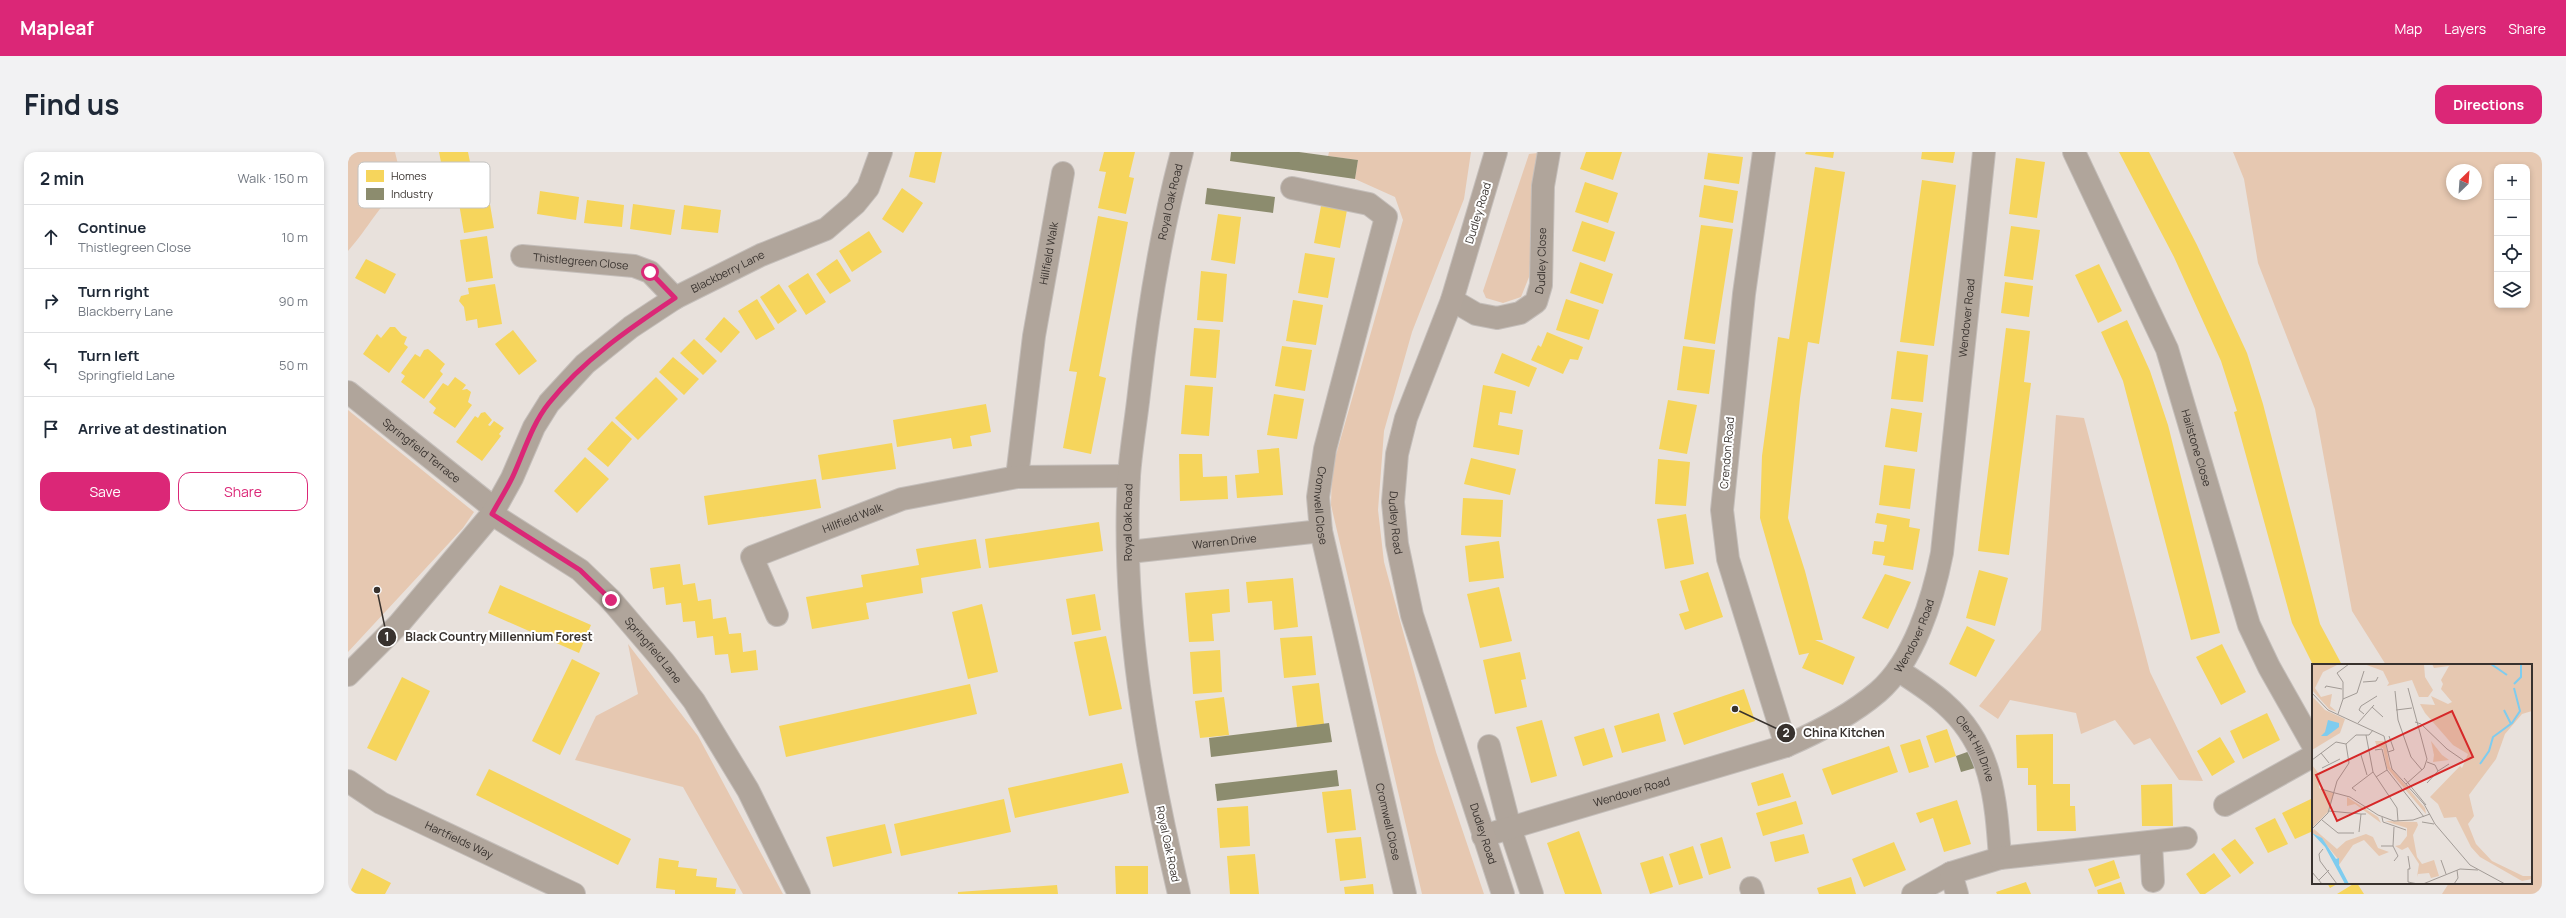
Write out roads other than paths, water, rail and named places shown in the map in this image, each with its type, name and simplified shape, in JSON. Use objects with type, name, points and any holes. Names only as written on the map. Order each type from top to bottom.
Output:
[{"type":"main road","name":"Dudley Road","points":[[1496,152],[1452,300],[1406,418],[1397,454],[1393,502],[1397,544],[1412,615],[1503,894]]},
{"type":"street","name":"Blackberry Lane","points":[[494,512],[512,478],[534,428],[549,403],[585,364],[631,327],[675,298],[761,255],[826,229],[855,204],[868,188],[881,152]]},
{"type":"street","name":"Royal Oak Road","points":[[1179,894],[1147,742],[1132,619],[1129,552],[1129,476],[1145,338],[1169,204],[1182,152]]},
{"type":"street","name":"Dudley Close","points":[[1452,300],[1476,314],[1497,318],[1520,313],[1536,302],[1541,285],[1543,186],[1549,152]]},
{"type":"street","name":"Crendon Road","points":[[1764,152],[1744,294],[1722,510],[1728,559],[1786,746]]},
{"type":"street","name":"Wendover Road","points":[[1483,836],[1786,746],[1824,729],[1878,692],[1898,670],[1921,627],[1936,583],[1942,553],[1984,152]]},
{"type":"street","name":"Hailstone Close","points":[[2074,152],[2167,349],[2249,625],[2269,667],[2312,743]]},
{"type":"street","name":"Hillfield Walk","points":[[1017,477],[1034,336],[1063,173]]},
{"type":"street","name":"Cromwell Close","points":[[1292,188],[1370,204],[1386,217],[1325,449],[1318,496],[1321,531],[1405,894]]},
{"type":"street","name":"Thistlegreen Close","points":[[522,256],[634,266],[650,272],[675,298]]},
{"type":"street","name":"Springfield Terrace","points":[[348,392],[494,512]]},
{"type":"street","name":"Hillfield Walk","points":[[777,615],[752,557],[902,499],[1017,477],[1129,476]]},
{"type":"street","points":[[348,675],[399,624],[494,512]]},
{"type":"street","name":"Springfield Lane","points":[[494,512],[580,570],[611,600],[664,662],[694,701],[748,790],[799,894]]},
{"type":"street","name":"Warren Drive","points":[[1129,552],[1321,531]]},
{"type":"street","name":"Clent Hill Drive","points":[[1898,670],[1945,704],[1970,730],[1986,759],[1998,821],[2000,858]]},
{"type":"street","points":[[1489,746],[1510,828],[1532,894]]},
{"type":"street","points":[[2225,805],[2312,757]]},
{"type":"street","name":"Hartfields Way","points":[[348,780],[381,803],[574,894]]},
{"type":"street","points":[[1913,894],[1951,873],[2000,858],[2186,838]]},
{"type":"street","points":[[2151,842],[2153,880]]},
{"type":"street","points":[[1951,873],[1957,894]]},
{"type":"place","name":"Black Country Millennium Forest","points":[[377,590]]},
{"type":"place","name":"China Kitchen","points":[[1735,709]]}]
